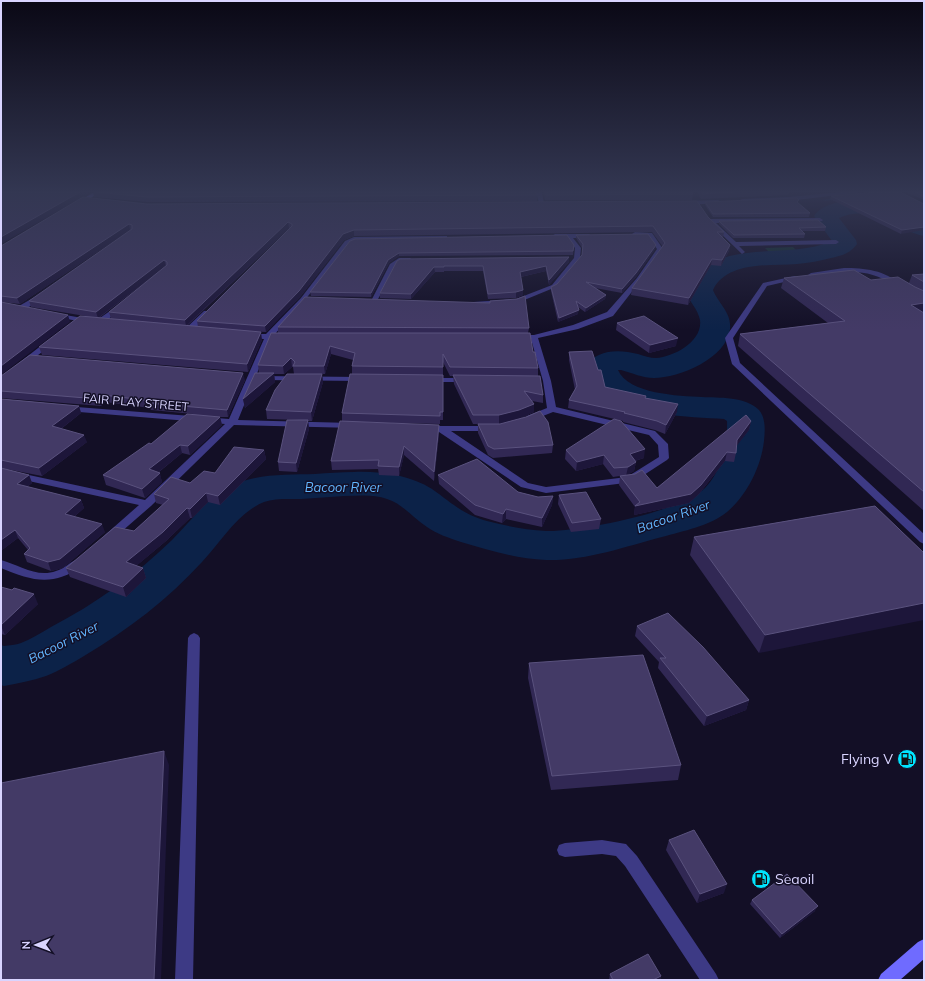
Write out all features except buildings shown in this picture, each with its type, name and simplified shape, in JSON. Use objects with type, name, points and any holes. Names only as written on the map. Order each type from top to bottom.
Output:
[{"type":"main road","points":[[887,980],[924,948]]},
{"type":"street","points":[[98,546],[147,504],[232,422],[249,377],[268,336],[303,299],[347,242],[354,239],[414,238]]},
{"type":"street","points":[[462,304],[517,301],[554,286],[577,258],[578,248],[570,238]]},
{"type":"street","points":[[510,337],[534,337],[575,327],[610,314],[639,279],[660,248],[653,238]]},
{"type":"street","points":[[728,238],[742,252]]},
{"type":"street","points":[[735,244],[836,242]]},
{"type":"street","points":[[570,258],[577,258]]},
{"type":"street","points":[[366,301],[377,301],[393,264],[399,260],[421,259]]},
{"type":"street","points":[[904,289],[878,274],[860,270],[840,270],[765,284],[729,338],[736,364],[924,540]]},
{"type":"street","points":[[36,311],[19,308],[47,291]]},
{"type":"street","points":[[303,299],[311,300]]},
{"type":"street","points":[[100,322],[123,303]]},
{"type":"street","points":[[188,331],[211,309]]},
{"type":"street","points":[[51,314],[78,322],[100,322],[114,324]]},
{"type":"street","points":[[240,335],[289,337]]},
{"type":"street","points":[[1,381],[57,337]]},
{"type":"street","points":[[534,337],[543,381],[552,409]]},
{"type":"street","points":[[29,358],[44,360]]},
{"type":"street","points":[[249,377],[373,379]]},
{"type":"street","points":[[421,380],[476,380]]},
{"type":"street","name":"FAIR PLAY STREET","points":[[57,407],[232,422],[364,427]]},
{"type":"street","points":[[441,429],[525,485],[546,490],[630,480],[664,458],[663,444],[652,433],[552,409],[522,422]]},
{"type":"street","points":[[418,428],[499,428]]},
{"type":"street","points":[[1,472],[147,504]]},
{"type":"street","points":[[1,564],[30,576],[50,578],[68,572],[86,556]]},
{"type":"street","points":[[184,980],[194,638]]},
{"type":"street","points":[[565,850],[602,847],[620,849],[631,861],[710,980]]},
{"type":"green space","points":[[793,247],[799,253],[771,254],[765,248]]},
{"type":"waterway","name":"Bacoor River","points":[[1,665],[4,666],[27,662],[34,659],[93,627],[109,616],[142,592],[172,566],[194,544],[214,520],[237,499],[254,491],[277,487],[343,484],[384,485],[409,493],[440,517],[456,525],[500,538],[530,544],[547,545],[580,543],[613,536],[687,515],[706,507],[720,497],[734,476],[739,465],[745,440],[745,417],[735,411],[721,408],[704,408],[670,404],[633,397],[611,386],[605,379],[600,368],[608,362],[616,360],[656,368],[686,359],[705,347],[715,330],[714,316],[702,298],[699,290],[704,281],[715,270],[733,263],[748,260],[816,254],[845,244],[842,238]]},
{"type":"place","name":"Flying V","points":[[907,759]]},
{"type":"place","name":"Seaoil","points":[[761,879]]}]
